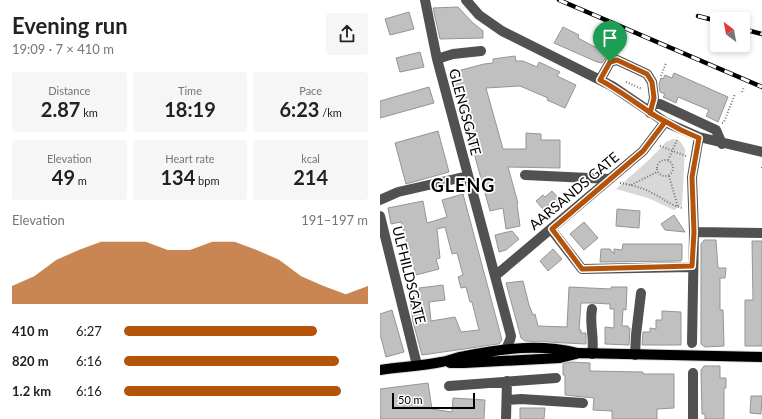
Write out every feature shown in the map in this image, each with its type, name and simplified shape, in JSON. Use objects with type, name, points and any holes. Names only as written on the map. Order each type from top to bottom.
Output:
[{"type":"main road","points":[[380,370],[443,362],[508,345],[548,348],[592,354],[762,357]]},
{"type":"main road","points":[[443,362],[464,364],[560,358],[578,353]]},
{"type":"street","name":"GLENGSGATE","points":[[425,0],[436,58],[511,336],[508,345]]},
{"type":"street","points":[[466,0],[479,15],[502,31],[600,80],[626,95],[652,104],[660,104],[716,130],[722,144]]},
{"type":"street","points":[[436,58],[453,54],[480,51]]},
{"type":"street","points":[[600,80],[610,62],[617,60],[647,74],[652,82],[652,104],[665,122],[699,138],[762,152]]},
{"type":"street","name":"AARSANDS GATE","points":[[495,276],[552,229],[615,181],[643,151],[665,122]]},
{"type":"street","points":[[692,343],[692,266],[694,232],[692,177],[699,138]]},
{"type":"street","points":[[525,175],[615,181]]},
{"type":"street","points":[[380,200],[398,192],[468,176]]},
{"type":"street","name":"ULFHILDSGATE","points":[[380,216],[417,365]]},
{"type":"street","points":[[552,229],[582,269],[692,266]]},
{"type":"street","points":[[694,232],[762,233]]},
{"type":"street","points":[[635,355],[641,293]]},
{"type":"street","points":[[592,309],[590,320],[594,343],[592,354]]},
{"type":"street","points":[[693,372],[693,419]]},
{"type":"street","points":[[448,386],[556,378]]},
{"type":"street","points":[[506,419],[508,381]]},
{"type":"street","points":[[507,400],[520,399],[583,403]]},
{"type":"path","points":[[661,76],[666,63]]},
{"type":"path","points":[[624,81],[652,104]]},
{"type":"path","points":[[742,92],[744,87]]},
{"type":"path","points":[[717,124],[724,122],[735,94]]},
{"type":"path","points":[[730,107],[734,108]]},
{"type":"path","points":[[668,160],[678,138]]},
{"type":"path","points":[[659,146],[686,157]]},
{"type":"path","points":[[668,160],[660,162],[657,166],[657,172],[661,176],[669,176]]},
{"type":"path","points":[[668,160],[673,166],[672,172],[669,176],[678,207]]},
{"type":"path","points":[[632,185],[657,172]]},
{"type":"path","points":[[615,181],[632,185],[653,193],[678,207],[684,208]]},
{"type":"shaded area","points":[[673,139],[680,141],[685,149],[682,205],[674,210],[648,198],[616,189],[650,159],[666,142]]},
{"type":"building","points":[[458,7],[483,31],[483,38],[440,39],[433,8]]},
{"type":"building","points":[[409,12],[414,29],[390,35],[385,19]]},
{"type":"building","points":[[563,27],[579,35],[578,38],[608,54],[602,63],[554,43]]},
{"type":"building","points":[[420,52],[424,67],[400,72],[396,58]]},
{"type":"building","points":[[515,56],[516,61],[523,61],[537,67],[539,62],[560,72],[557,76],[576,85],[565,108],[547,100],[548,98],[520,86],[486,88],[503,149],[526,149],[526,133],[541,134],[541,140],[560,140],[560,168],[508,167],[518,203],[520,226],[506,229],[503,208],[490,211],[458,95],[457,96],[450,73],[493,63],[493,59]]},
{"type":"building","points":[[674,73],[728,97],[718,122],[706,116],[709,110],[678,97],[676,103],[663,97],[665,94],[660,92],[659,84],[661,78],[663,79],[665,75],[672,78]]},
{"type":"building","points":[[429,87],[434,103],[380,118],[380,101]]},
{"type":"building","points":[[438,131],[449,172],[406,184],[395,143]]},
{"type":"building","points":[[552,191],[562,202],[548,215],[536,201],[543,195],[545,197]]},
{"type":"building","points":[[463,194],[502,340],[499,344],[422,355],[413,322],[409,291],[420,290],[419,288],[443,285],[445,300],[429,302],[431,321],[455,317],[461,332],[479,330],[472,302],[470,302],[466,287],[461,288],[458,277],[463,275],[457,253],[452,254],[445,227],[437,229],[440,258],[436,259],[439,269],[416,275],[401,222],[391,224],[388,208],[423,201],[427,223],[447,217],[442,200]]},
{"type":"building","points":[[617,209],[640,211],[639,228],[616,226]]},
{"type":"building","points":[[674,215],[685,232],[665,230],[661,224]]},
{"type":"building","points":[[584,222],[598,238],[584,250],[570,234]]},
{"type":"building","points":[[512,231],[519,239],[506,250],[499,252],[495,235]]},
{"type":"building","points":[[704,240],[716,240],[718,268],[726,268],[725,278],[720,278],[720,310],[723,310],[724,346],[705,347],[701,344],[701,244]]},
{"type":"building","points":[[752,241],[762,241],[762,346],[745,346],[745,300],[753,300]]},
{"type":"building","points":[[623,244],[682,244],[682,259],[681,261],[600,262],[601,249],[610,249],[614,254],[614,249],[622,250]]},
{"type":"building","points":[[553,249],[562,259],[548,271],[540,261]]},
{"type":"building","points":[[523,281],[529,305],[533,315],[535,314],[538,326],[567,327],[569,287],[611,289],[611,287],[627,287],[626,310],[623,309],[622,326],[628,326],[628,328],[630,328],[629,345],[605,344],[605,327],[614,328],[614,309],[610,309],[610,304],[592,303],[581,303],[579,330],[581,330],[581,333],[586,333],[586,344],[525,341],[521,338],[506,283]]},
{"type":"building","points":[[392,310],[404,352],[386,357],[380,334],[380,314]]},
{"type":"building","points":[[662,311],[681,312],[681,345],[642,345],[643,332],[650,332],[650,328],[656,329],[656,320],[662,320]]},
{"type":"building","points":[[569,362],[590,363],[590,371],[674,374],[674,408],[657,409],[657,419],[612,419],[612,411],[593,410],[594,398],[565,395],[565,375],[563,375],[563,364]]},
{"type":"building","points":[[704,366],[720,366],[720,378],[726,378],[726,388],[724,388],[724,419],[705,419],[705,414],[702,414],[701,370]]},
{"type":"building","points":[[428,383],[432,409],[452,412],[453,398],[485,400],[484,419],[380,419],[380,389]]},
{"type":"building","points":[[751,396],[762,396],[761,414],[750,413]]},
{"type":"building","points":[[520,408],[545,408],[544,419],[520,419]]},
{"type":"railway","points":[[559,0],[762,87]]},
{"type":"railway","points":[[698,16],[710,19]]},
{"type":"railway","points":[[750,31],[762,34]]},
{"type":"district","name":"GLENG","points":[[463,186]]},
{"type":"route","points":[[610,62],[600,80],[626,95],[650,113],[665,122],[643,151],[552,229],[582,269],[692,266],[694,232],[692,177],[699,138],[650,113],[654,98],[652,82],[647,74],[617,60],[610,62]]}]
